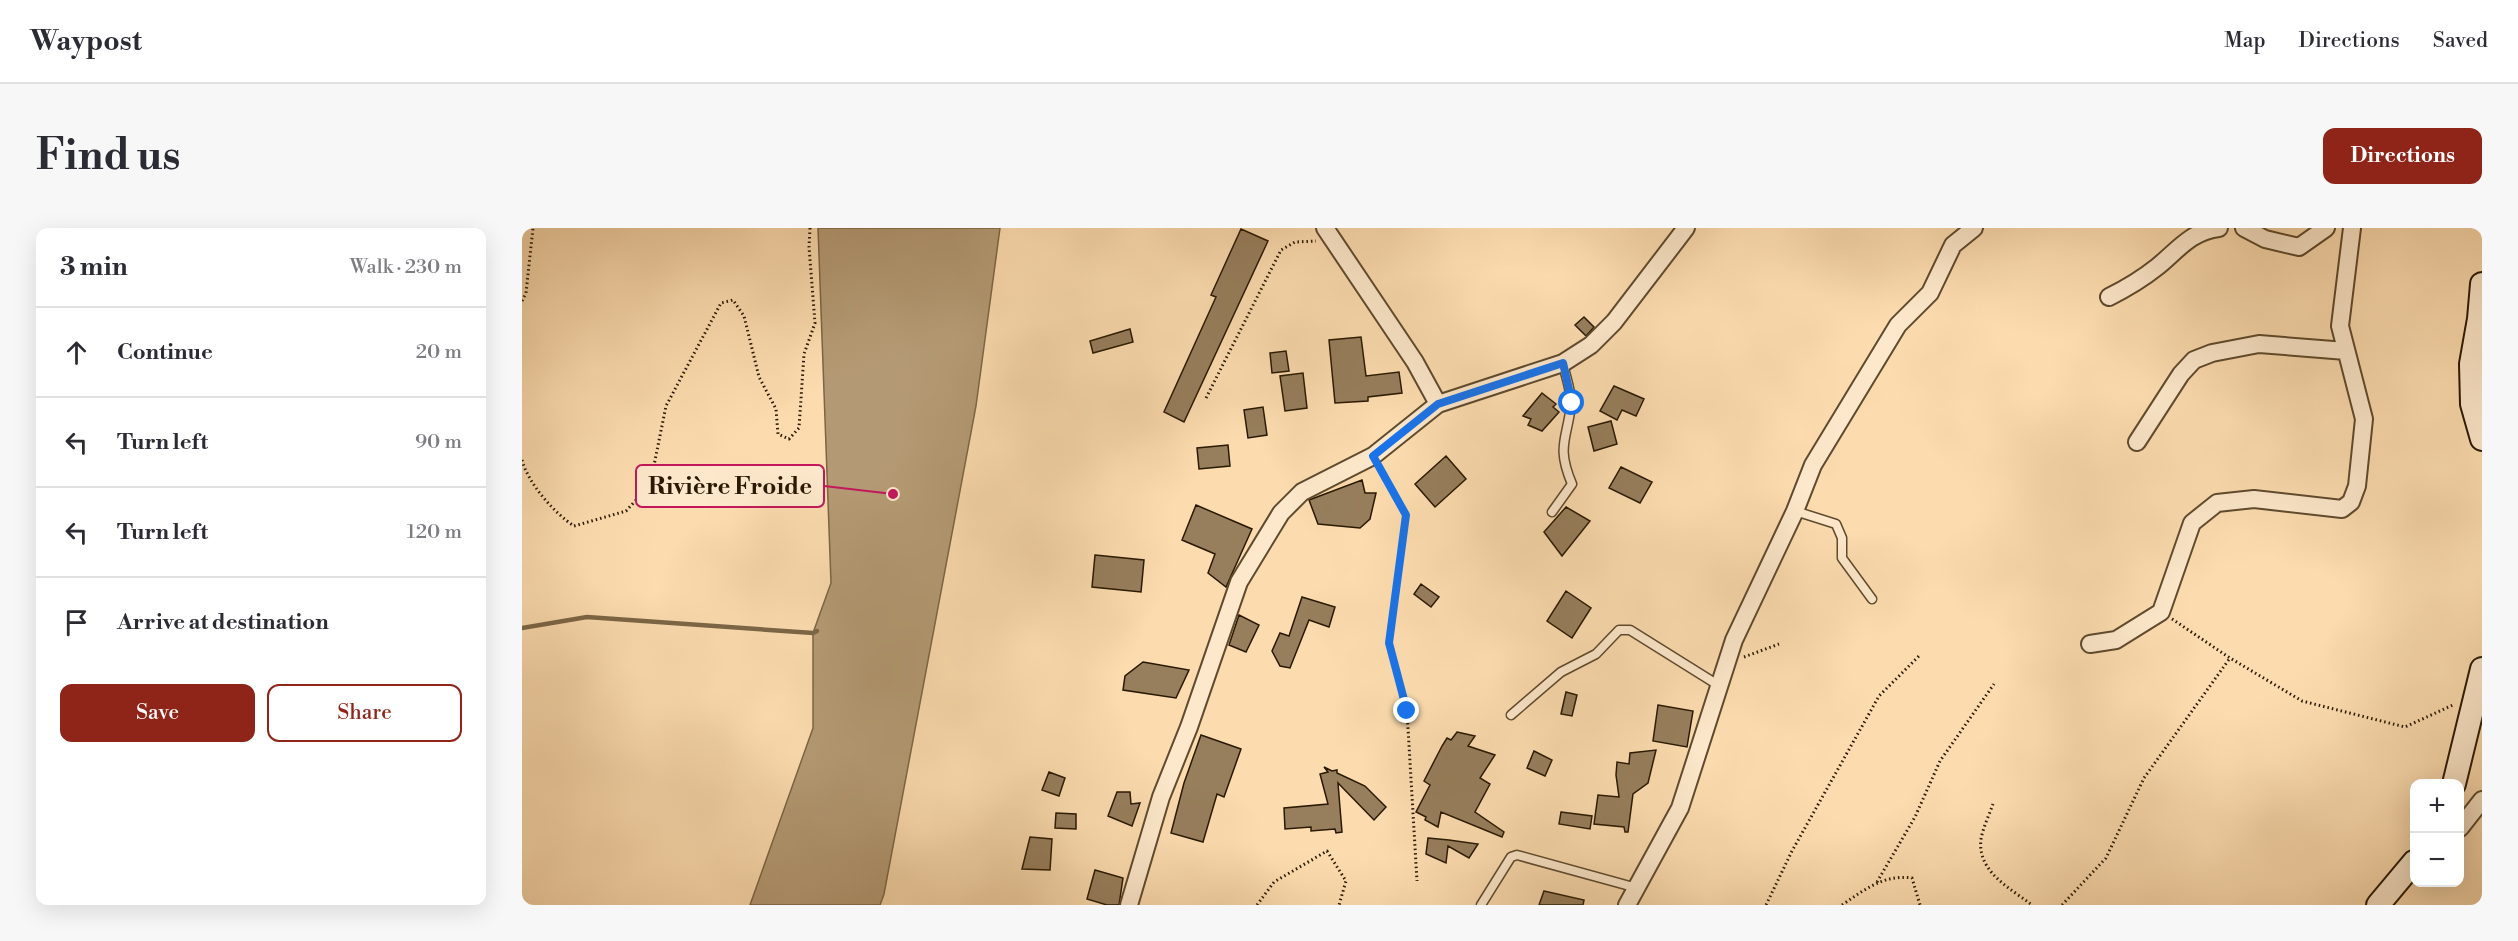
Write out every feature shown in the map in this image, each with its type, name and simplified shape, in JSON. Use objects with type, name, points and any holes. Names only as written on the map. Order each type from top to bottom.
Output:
[{"type":"main road","points":[[2482,291],[2471,364],[2472,404],[2482,439]]},
{"type":"main road","points":[[2455,779],[2482,669]]},
{"type":"main road","points":[[2378,905],[2410,868]]},
{"type":"street","points":[[1129,905],[1161,797],[1189,727],[1239,582],[1281,513],[1302,492],[1373,456],[1438,404],[1563,363],[1592,345],[1614,322],[1686,228]]},
{"type":"street","points":[[1628,905],[1680,808],[1734,640],[1795,511],[1813,465],[1898,325],[1930,293],[1953,245],[1974,228]]},
{"type":"street","points":[[2109,297],[2130,287],[2190,237],[2207,229],[2219,228]]},
{"type":"street","points":[[2244,228],[2265,239],[2299,247],[2326,228]]},
{"type":"street","points":[[2090,644],[2116,640],[2161,612],[2192,523],[2217,503],[2254,499],[2342,509],[2351,502],[2357,486],[2364,419],[2340,326],[2352,228]]},
{"type":"street","points":[[1329,234],[1415,362],[1438,404]]},
{"type":"street","points":[[2137,442],[2181,374],[2194,360],[2212,353],[2259,344],[2346,351]]},
{"type":"street","points":[[2464,823],[2482,800]]},
{"type":"lane","points":[[1552,512],[1572,484],[1565,466],[1563,440],[1572,403],[1563,363]]},
{"type":"lane","points":[[1795,511],[1836,524],[1842,538],[1842,558],[1872,599]]},
{"type":"lane","points":[[1511,715],[1561,672],[1596,654],[1619,630],[1624,629],[1630,630],[1718,685]]},
{"type":"lane","points":[[1481,905],[1511,856],[1517,855],[1638,888]]},
{"type":"path","points":[[522,301],[526,293],[532,228]]},
{"type":"path","points":[[522,460],[525,470],[558,515],[574,526],[626,511],[650,485],[666,406],[721,303],[733,300],[744,316],[759,377],[776,409],[778,434],[789,439],[799,428],[804,354],[815,323],[809,247],[810,228]]},
{"type":"path","points":[[1206,398],[1281,250],[1295,242],[1329,234]]},
{"type":"path","points":[[1373,456],[1406,515],[1389,643],[1407,711],[1417,881]]},
{"type":"path","points":[[2161,612],[2230,658],[2302,700],[2405,728],[2476,692]]},
{"type":"path","points":[[1726,664],[1779,644]]},
{"type":"path","points":[[1766,905],[1792,851],[1879,696],[1919,656]]},
{"type":"path","points":[[2062,905],[2106,858],[2144,778],[2230,658]]},
{"type":"path","points":[[1877,882],[1915,817],[1940,761],[1994,684]]},
{"type":"path","points":[[1993,804],[1981,839],[1982,858],[1994,876],[2032,905]]},
{"type":"path","points":[[1257,905],[1274,882],[1327,851],[1346,881],[1339,905]]},
{"type":"path","points":[[1842,905],[1877,882],[1899,876],[1912,878],[1920,905]]},
{"type":"shaded area","points":[[818,228],[1000,228],[976,406],[884,894],[880,905],[750,905],[813,728],[813,633],[831,583]]},
{"type":"building","points":[[1241,229],[1268,241],[1184,422],[1164,412],[1216,297],[1211,295]]},
{"type":"building","points":[[1584,317],[1594,327],[1586,336],[1575,325]]},
{"type":"building","points":[[1130,329],[1133,342],[1093,353],[1090,341]]},
{"type":"building","points":[[1361,337],[1366,376],[1399,372],[1402,393],[1368,397],[1368,401],[1335,403],[1329,340]]},
{"type":"building","points":[[1286,351],[1289,371],[1272,373],[1270,353]]},
{"type":"building","points":[[1303,373],[1307,408],[1285,411],[1280,376]]},
{"type":"building","points":[[1614,386],[1644,399],[1636,416],[1622,410],[1617,420],[1600,411]]},
{"type":"building","points":[[1542,393],[1556,404],[1553,407],[1559,412],[1542,431],[1528,425],[1531,419],[1523,416]]},
{"type":"building","points":[[1263,407],[1267,435],[1248,438],[1244,410]]},
{"type":"building","points":[[1611,421],[1617,444],[1594,451],[1588,427]]},
{"type":"building","points":[[1228,445],[1230,466],[1199,469],[1197,448]]},
{"type":"building","points":[[1446,456],[1466,479],[1435,507],[1415,484]]},
{"type":"building","points":[[1621,467],[1652,482],[1640,503],[1609,488]]},
{"type":"building","points":[[1362,480],[1365,493],[1376,493],[1370,519],[1360,528],[1318,524],[1309,500]]},
{"type":"building","points":[[1196,505],[1252,529],[1226,587],[1208,573],[1215,554],[1182,540]]},
{"type":"building","points":[[1566,507],[1590,521],[1562,556],[1544,532]]},
{"type":"building","points":[[1095,555],[1144,560],[1141,592],[1092,587]]},
{"type":"building","points":[[1421,584],[1439,597],[1431,607],[1414,594]]},
{"type":"building","points":[[1566,591],[1591,608],[1572,638],[1547,621]]},
{"type":"building","points":[[1302,597],[1335,607],[1329,627],[1309,620],[1290,668],[1280,666],[1272,651],[1280,633],[1289,636]]},
{"type":"building","points":[[1239,615],[1259,625],[1246,652],[1229,645]]},
{"type":"building","points":[[1143,662],[1189,670],[1176,698],[1123,690],[1125,676]]},
{"type":"building","points":[[1566,692],[1577,695],[1572,716],[1561,714]]},
{"type":"building","points":[[1658,705],[1693,711],[1687,747],[1653,741]]},
{"type":"building","points":[[1457,732],[1475,736],[1468,746],[1495,755],[1480,778],[1490,784],[1475,812],[1504,832],[1502,837],[1441,812],[1438,827],[1416,812],[1430,785],[1424,781],[1447,738],[1451,740]]},
{"type":"building","points":[[1201,735],[1241,749],[1224,797],[1217,794],[1203,842],[1171,833],[1184,783]]},
{"type":"building","points":[[1656,750],[1648,783],[1633,794],[1628,832],[1625,832],[1624,827],[1594,824],[1598,795],[1619,797],[1617,762],[1629,764],[1630,753]]},
{"type":"building","points":[[1534,751],[1552,760],[1545,776],[1527,768]]},
{"type":"building","points":[[1324,767],[1332,771],[1337,770],[1337,773],[1365,786],[1386,807],[1374,820],[1338,783],[1342,832],[1336,833],[1335,829],[1311,831],[1311,827],[1285,829],[1284,808],[1328,804],[1320,774],[1328,772]]},
{"type":"building","points":[[1049,772],[1065,778],[1059,796],[1042,790]]},
{"type":"building","points":[[1117,792],[1130,792],[1131,804],[1140,803],[1132,826],[1108,816]]},
{"type":"building","points":[[1561,812],[1592,816],[1590,829],[1559,824]]},
{"type":"building","points":[[1056,813],[1076,814],[1076,829],[1055,828]]},
{"type":"building","points":[[1030,837],[1052,839],[1050,870],[1022,869]]},
{"type":"building","points":[[1428,838],[1478,844],[1469,858],[1448,846],[1446,863],[1426,854]]},
{"type":"building","points":[[1095,870],[1123,878],[1119,905],[1107,905],[1087,899]]},
{"type":"building","points":[[1544,891],[1584,900],[1583,905],[1539,905]]},
{"type":"waterway","points":[[522,628],[587,617],[813,633],[817,631]]},
{"type":"place","name":"Rivière Froide","points":[[893,494]]},
{"type":"route","points":[[1407,711],[1389,643],[1406,515],[1373,456],[1438,404],[1563,363],[1572,403]]}]
